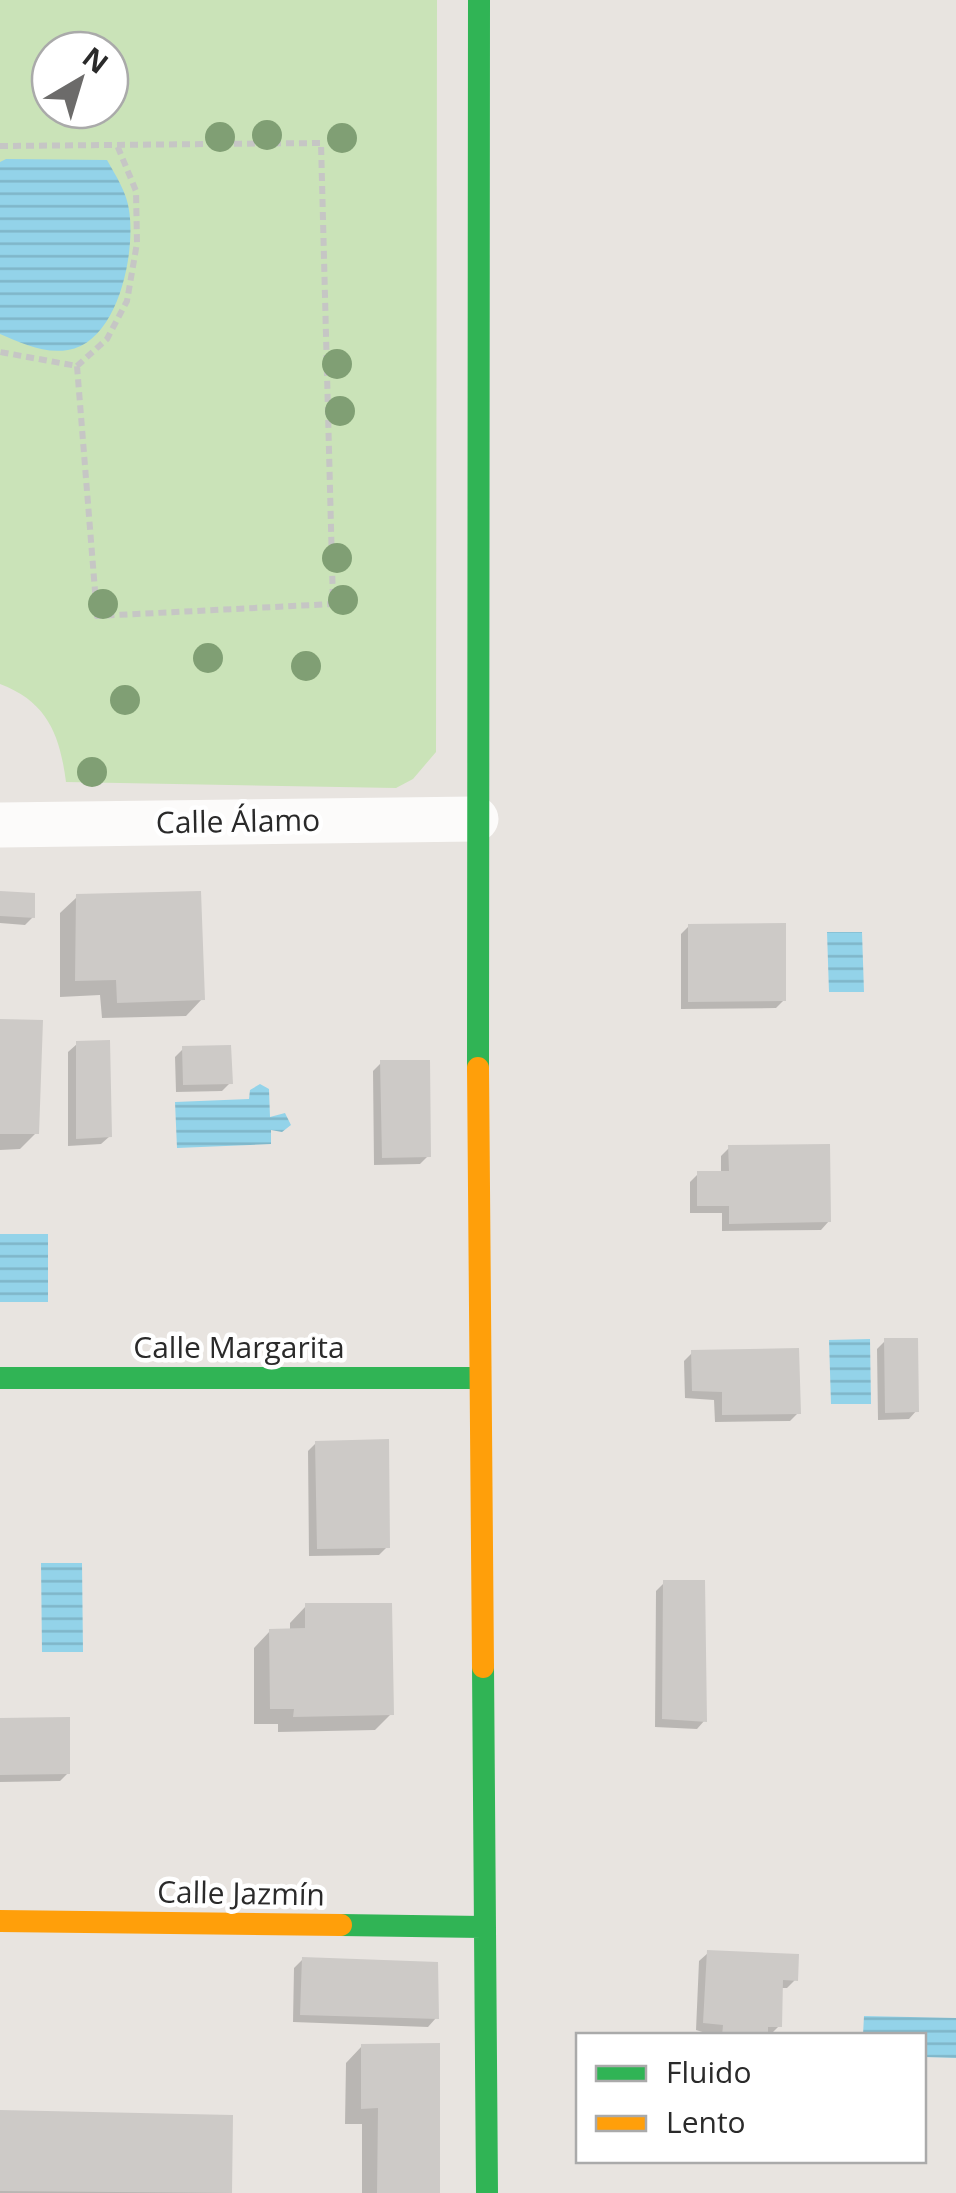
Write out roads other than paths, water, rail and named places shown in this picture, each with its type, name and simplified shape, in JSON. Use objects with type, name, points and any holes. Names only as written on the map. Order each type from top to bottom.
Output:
[{"type":"street","points":[[478,0],[476,819],[487,2193]]},
{"type":"street","name":"Calle Álamo","points":[[0,825],[476,819]]},
{"type":"street","name":"Calle Margarita","points":[[0,1378],[479,1378]]},
{"type":"street","name":"Calle Jazmín","points":[[0,1920],[482,1927]]},
{"type":"water","points":[[107,160],[126,197],[129,249],[120,293],[100,331],[68,350],[41,349],[0,334],[0,162]]},
{"type":"water","points":[[827,932],[862,932],[864,992],[829,992]]},
{"type":"water","points":[[260,1084],[269,1089],[270,1117],[285,1113],[291,1125],[282,1132],[271,1130],[271,1144],[177,1148],[175,1102],[249,1099],[250,1090]]},
{"type":"water","points":[[0,1234],[48,1234],[48,1302],[0,1302]]},
{"type":"water","points":[[870,1339],[871,1404],[831,1404],[829,1340]]},
{"type":"water","points":[[41,1563],[82,1563],[83,1652],[42,1652]]},
{"type":"water","points":[[864,2016],[956,2018],[956,2058],[926,2057],[926,2033],[863,2033]]}]
